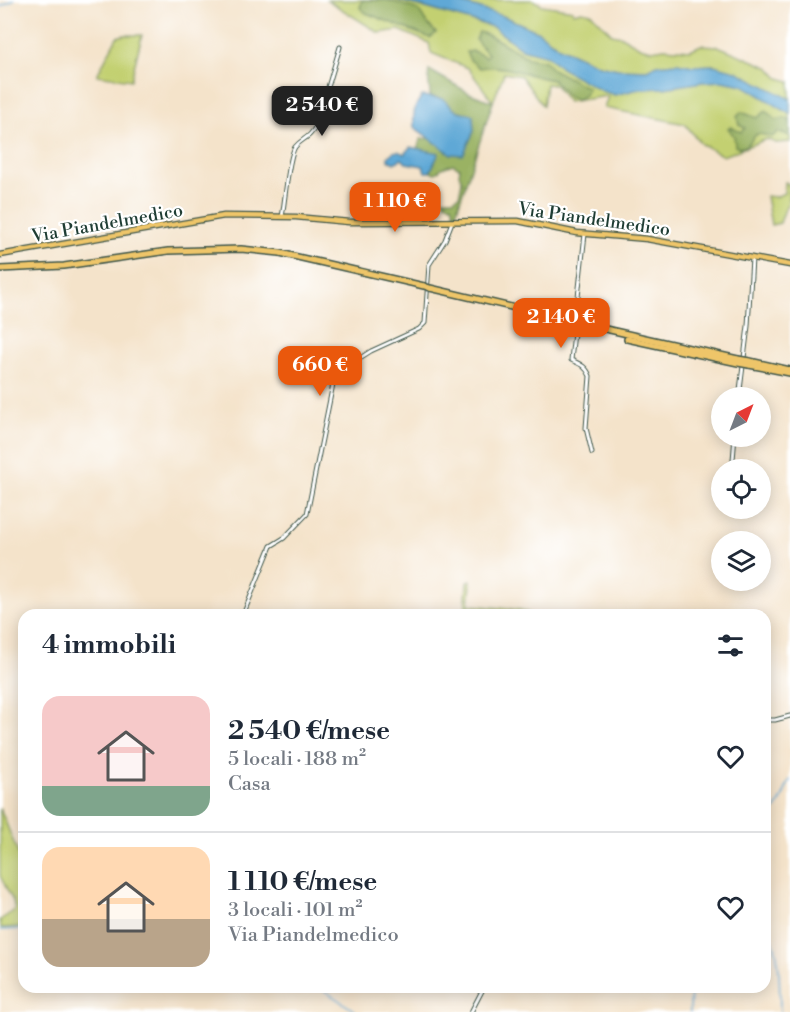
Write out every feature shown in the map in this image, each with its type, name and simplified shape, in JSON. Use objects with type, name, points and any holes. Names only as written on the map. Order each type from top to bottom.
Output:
[{"type":"highway","points":[[0,271],[64,266],[177,250],[241,249],[280,253],[662,347],[790,371]]},
{"type":"main road","name":"Via Piandelmedico","points":[[0,255],[224,216],[349,222],[518,221],[585,234],[647,239],[790,265]]},
{"type":"street","points":[[282,217],[291,157],[296,146],[312,135],[340,47]]},
{"type":"street","points":[[245,609],[271,546],[284,538],[307,514],[335,374],[394,339],[420,329],[424,323],[429,265],[445,240],[452,222]]},
{"type":"street","points":[[585,234],[571,360],[581,364],[588,370],[590,376],[586,428],[592,453]]},
{"type":"street","points":[[740,387],[748,326],[752,258]]},
{"type":"street","points":[[771,720],[790,716]]},
{"type":"street","points":[[471,1012],[481,993]]},
{"type":"green space","points":[[327,0],[398,0],[493,27],[522,49],[549,56],[561,68],[614,95],[639,89],[703,82],[722,81],[743,85],[790,114],[790,142],[776,143],[767,139],[723,156],[701,144],[685,124],[604,108],[608,96],[568,102],[555,85],[546,84],[543,106],[521,76],[504,73],[493,102],[468,68],[431,53],[429,43],[399,30],[379,33]]},
{"type":"green space","points":[[362,0],[388,0],[419,10],[436,33],[430,38],[366,13],[360,8]]},
{"type":"green space","points":[[452,0],[533,0],[542,5],[573,10],[573,13],[582,11],[591,13],[612,34],[652,50],[664,48],[690,50],[701,45],[718,46],[770,68],[779,78],[790,81],[790,99],[714,65],[693,66],[677,63],[657,65],[647,70],[618,69],[599,65],[559,47],[539,32],[503,16]]},
{"type":"green space","points":[[479,32],[491,36],[528,58],[545,61],[552,69],[588,88],[585,95],[577,100],[568,97],[553,80],[499,67],[480,68],[470,60],[466,52],[473,51],[486,57],[488,54],[476,40]]},
{"type":"green space","points":[[142,35],[131,80],[97,75],[117,37]]},
{"type":"green space","points":[[429,70],[469,93],[493,102],[455,216],[452,205],[445,203],[443,199],[453,199],[459,196],[462,181],[459,174],[460,168],[453,164],[436,173],[430,172],[439,153],[417,149],[421,139],[430,138],[451,154],[473,115],[455,110],[443,99],[430,96]]},
{"type":"green space","points":[[766,111],[776,120],[784,118],[790,120],[790,136],[778,132],[772,137],[758,134],[746,146],[740,148],[735,146],[734,136],[728,128],[731,127],[741,132],[745,128],[739,125],[737,117],[741,112],[757,118]]},
{"type":"green space","points":[[785,182],[789,184],[788,206],[786,206],[780,223],[771,225],[766,196],[776,197],[784,193]]},
{"type":"green space","points":[[470,580],[471,584],[469,605],[511,609],[465,609],[467,582]]},
{"type":"green space","points":[[0,808],[18,853],[18,927],[1,928],[0,920],[15,910],[13,901],[0,876]]},
{"type":"water","points":[[398,0],[452,0],[503,16],[539,32],[559,47],[599,65],[618,69],[647,70],[657,65],[677,63],[693,66],[714,65],[736,71],[790,99],[790,114],[743,85],[722,81],[639,89],[615,95],[602,91],[561,68],[548,56],[522,49],[493,27]]},
{"type":"water","points":[[422,96],[443,99],[455,110],[473,115],[474,131],[463,155],[451,154],[414,127],[415,110]]},
{"type":"water","points":[[410,147],[439,153],[430,172],[425,172],[423,166],[406,163],[402,159],[394,163],[388,160],[393,152],[398,151],[404,154]]},
{"type":"waterway","points":[[0,7],[14,0]]},
{"type":"waterway","points":[[771,813],[778,805],[790,780]]},
{"type":"waterway","points":[[1,930],[18,929]]},
{"type":"waterway","points":[[771,938],[778,960],[780,1012]]},
{"type":"waterway","points":[[328,993],[355,1011]]},
{"type":"waterway","points":[[690,1012],[691,993]]}]
